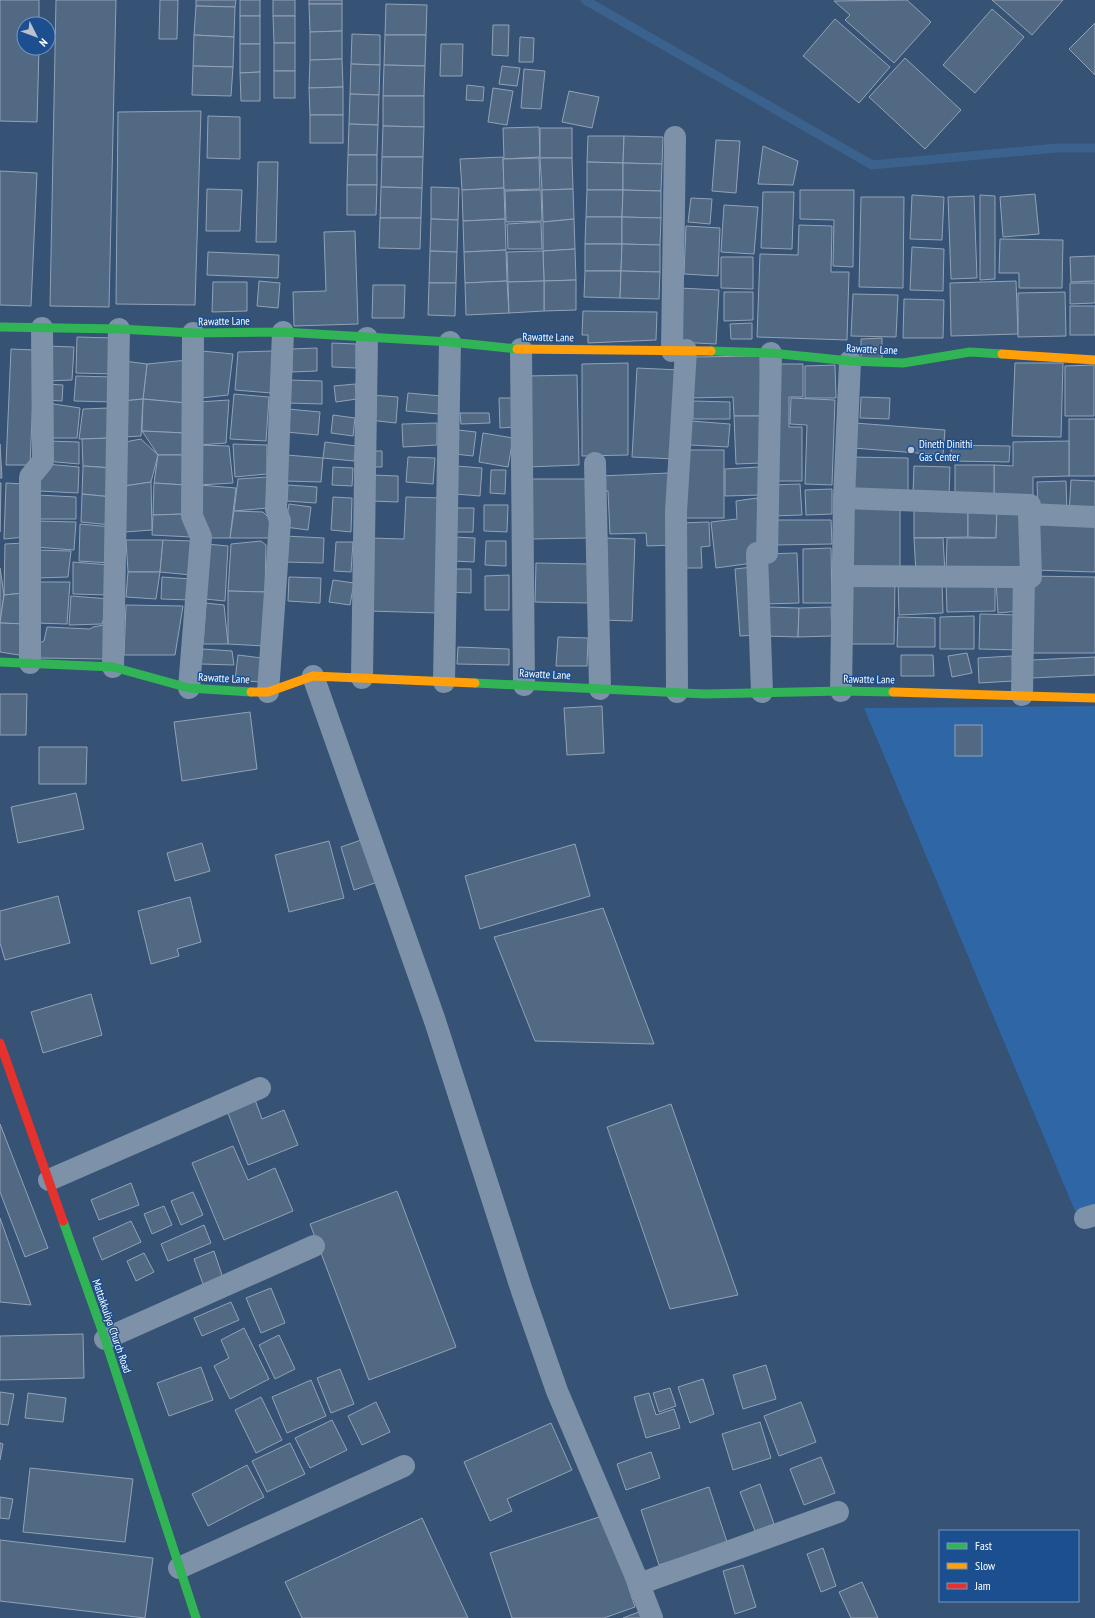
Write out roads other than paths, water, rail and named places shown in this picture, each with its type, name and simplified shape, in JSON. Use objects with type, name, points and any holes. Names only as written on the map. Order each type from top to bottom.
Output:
[{"type":"street","points":[[675,137],[679,351],[676,512],[677,692]]},
{"type":"street","name":"Rawatte Lane","points":[[0,327],[118,329],[193,333],[283,332],[450,342],[521,349],[771,353],[903,363],[970,352],[1095,360]]},
{"type":"street","points":[[30,663],[30,477],[43,461],[42,328]]},
{"type":"street","points":[[113,667],[118,329]]},
{"type":"street","points":[[268,692],[280,521],[276,509],[283,332]]},
{"type":"street","points":[[189,688],[201,537],[192,516],[193,333]]},
{"type":"street","points":[[362,678],[367,338]]},
{"type":"street","points":[[444,682],[450,342]]},
{"type":"street","points":[[521,349],[524,685]]},
{"type":"street","points":[[762,692],[757,553],[768,553],[771,353]]},
{"type":"street","points":[[842,691],[844,498],[850,360]]},
{"type":"street","points":[[595,463],[600,689]]},
{"type":"street","points":[[843,576],[1031,577],[1030,505],[844,498]]},
{"type":"street","points":[[1029,514],[1095,517]]},
{"type":"street","points":[[1022,695],[1024,577]]},
{"type":"street","name":"Rawatte Lane","points":[[0,662],[113,667],[189,688],[268,692],[313,676],[677,692],[842,691],[1095,698]]},
{"type":"street","points":[[313,676],[435,1021],[522,1291],[557,1390],[652,1618]]},
{"type":"street","name":"Mattakkuliya Church Road","points":[[0,1043],[105,1339],[196,1618]]},
{"type":"street","points":[[48,1180],[260,1088]]},
{"type":"street","points":[[105,1339],[314,1246]]},
{"type":"street","points":[[179,1568],[404,1466]]},
{"type":"street","points":[[639,1584],[838,1512]]},
{"type":"waterway","points":[[585,0],[872,165],[1057,148],[1095,148]]},
{"type":"place","name":"Dineth Dinithi Gas Center","points":[[911,450]]}]
